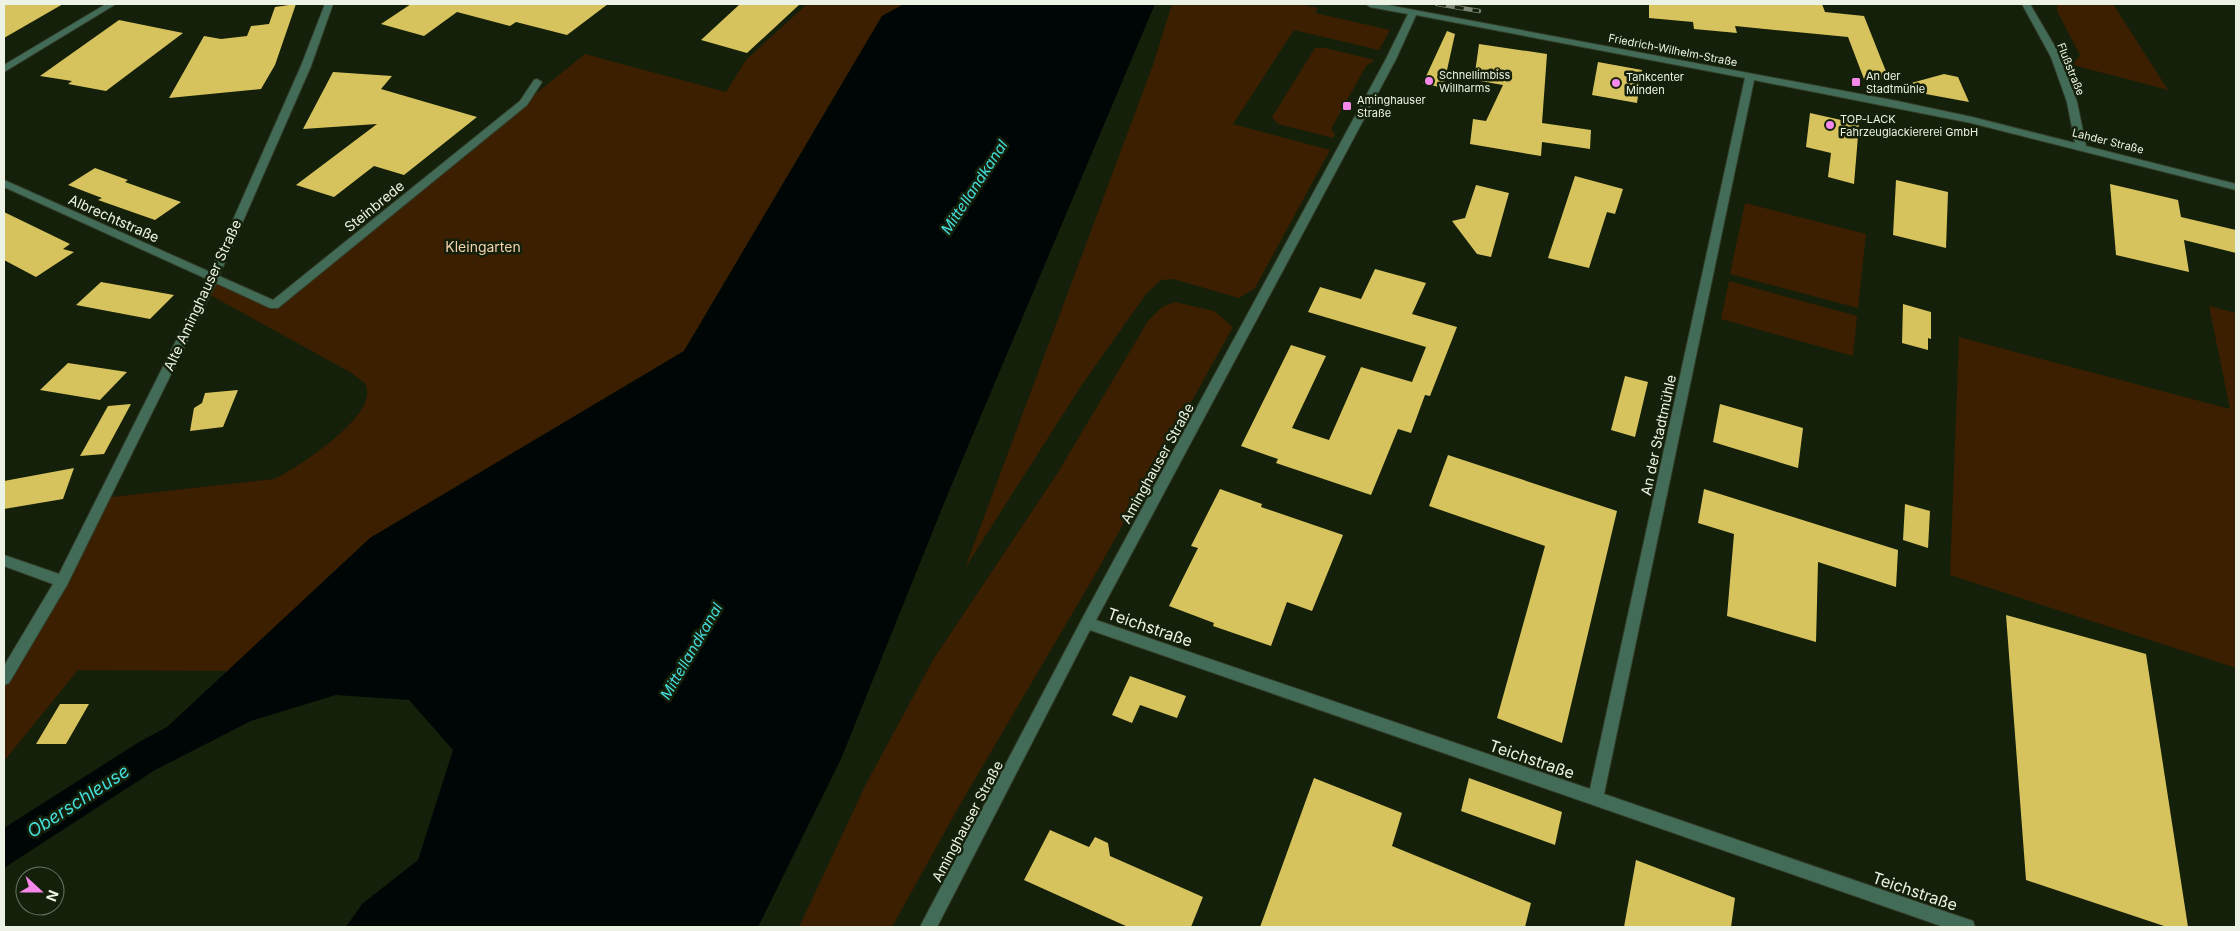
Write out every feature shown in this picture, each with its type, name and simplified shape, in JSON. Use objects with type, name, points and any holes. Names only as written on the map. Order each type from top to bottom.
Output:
[{"type":"street","points":[[4,69],[112,4]]},
{"type":"street","name":"Alte Aminghauser Straße","points":[[4,679],[62,581],[213,277],[306,66],[329,4]]},
{"type":"street","name":"Friedrich-Wilhelm-Straße","points":[[1370,4],[1972,120]]},
{"type":"street","name":"Flußstraße","points":[[2026,4],[2056,57],[2072,102],[2081,147]]},
{"type":"street","name":"Aminghauser Straße","points":[[928,927],[1087,623],[1344,147],[1413,13]]},
{"type":"street","name":"An der Stadtmühle","points":[[1595,800],[1750,76]]},
{"type":"street","name":"Steinbrede","points":[[213,277],[274,304],[524,103],[537,82]]},
{"type":"street","name":"Lahder Straße","points":[[1972,120],[2236,187]]},
{"type":"street","name":"Albrechtstraße","points":[[4,183],[213,277]]},
{"type":"street","points":[[4,560],[62,581]]},
{"type":"street","name":"Teichstraße","points":[[1087,623],[1967,927]]},
{"type":"green space","name":"Kleingarten","points":[[807,4],[904,4],[882,16],[684,351],[370,538],[228,671],[78,670],[4,761],[4,679],[62,581],[103,498],[274,479],[285,474],[328,444],[355,419],[363,407],[367,394],[366,384],[350,372],[199,289],[213,277],[274,304],[585,54],[726,92],[746,60]]},
{"type":"green space","points":[[1172,4],[1298,4],[1318,8],[1315,13],[1390,30],[1379,50],[1294,30],[1233,124],[1330,150],[1255,288],[1239,298],[1173,279],[1161,280],[1146,294],[1081,386],[965,568],[1153,65]]},
{"type":"green space","points":[[2057,4],[2113,4],[2168,90],[2073,65],[2080,55],[2057,11]]},
{"type":"green space","points":[[1315,48],[1325,48],[1375,60],[1366,66],[1331,129],[1335,134],[1333,138],[1278,124],[1272,117]]},
{"type":"green space","points":[[1745,203],[1866,234],[1858,308],[1730,274]]},
{"type":"green space","points":[[1729,281],[1857,316],[1853,356],[1721,319]]},
{"type":"green space","points":[[1175,302],[1214,311],[1233,327],[1096,573],[958,808],[892,927],[799,927],[866,784],[933,660],[1057,474],[1148,321],[1162,307]]},
{"type":"green space","points":[[2209,306],[2236,313],[2236,668],[1950,575],[1959,337],[2230,409]]},
{"type":"water","points":[[904,4],[1155,4],[947,496],[841,759],[758,927],[346,927],[362,904],[418,860],[453,750],[409,700],[336,695],[251,721],[155,770],[4,868],[4,828],[139,742],[167,727],[370,538],[684,351],[882,16]]},
{"type":"building","points":[[4,4],[63,4],[4,38]]},
{"type":"building","points":[[296,4],[275,65],[261,89],[169,98],[204,36],[221,39],[247,36],[251,26],[269,24],[275,7]]},
{"type":"building","points":[[411,4],[608,4],[567,35],[516,22],[510,26],[457,12],[424,36],[381,24]]},
{"type":"building","points":[[740,4],[800,4],[747,53],[701,40]]},
{"type":"building","points":[[1649,4],[1822,4],[1825,12],[1864,16],[1889,79],[1864,79],[1848,37],[1735,26],[1737,33],[1694,29],[1693,22],[1649,18]]},
{"type":"building","points":[[119,20],[183,33],[106,91],[68,84],[72,81],[40,76]]},
{"type":"building","points":[[1447,31],[1455,34],[1443,88],[1423,83]]},
{"type":"building","points":[[1479,44],[1547,54],[1542,123],[1591,130],[1590,149],[1542,142],[1541,156],[1470,144],[1473,119],[1486,121],[1503,85],[1474,80]]},
{"type":"building","points":[[1598,62],[1642,70],[1637,103],[1592,95]]},
{"type":"building","points":[[333,72],[392,76],[381,89],[477,117],[404,175],[374,166],[334,197],[296,185],[377,124],[303,129]]},
{"type":"building","points":[[1944,74],[1958,77],[1969,102],[1893,88]]},
{"type":"building","points":[[1810,113],[1859,124],[1854,184],[1828,177],[1831,153],[1806,147]]},
{"type":"building","points":[[95,168],[128,180],[125,182],[181,202],[155,220],[98,200],[102,198],[68,185]]},
{"type":"building","points":[[1575,176],[1623,189],[1615,214],[1607,212],[1589,268],[1548,258]]},
{"type":"building","points":[[1896,180],[1948,192],[1946,248],[1893,235]]},
{"type":"building","points":[[2110,184],[2178,200],[2181,217],[2236,230],[2236,253],[2184,240],[2189,272],[2116,255]]},
{"type":"building","points":[[1476,185],[1509,193],[1491,257],[1477,254],[1452,221],[1465,218]]},
{"type":"building","points":[[4,212],[70,244],[63,249],[74,252],[36,277],[4,260]]},
{"type":"building","points":[[1375,269],[1426,283],[1412,314],[1457,327],[1430,396],[1425,395],[1411,433],[1398,429],[1371,495],[1276,463],[1278,459],[1241,446],[1291,345],[1326,356],[1292,428],[1329,440],[1361,367],[1412,382],[1426,347],[1308,312],[1320,287],[1361,299]]},
{"type":"building","points":[[101,282],[174,295],[150,319],[76,305]]},
{"type":"building","points":[[1903,304],[1931,312],[1931,339],[1928,338],[1928,350],[1902,343]]},
{"type":"building","points":[[68,363],[127,372],[100,400],[40,390]]},
{"type":"building","points":[[1625,376],[1648,382],[1635,437],[1611,430]]},
{"type":"building","points":[[238,390],[223,427],[190,431],[194,408],[202,403],[205,393]]},
{"type":"building","points":[[131,404],[104,454],[80,456],[108,406]]},
{"type":"building","points":[[1720,404],[1803,428],[1798,468],[1713,442]]},
{"type":"building","points":[[1448,455],[1617,511],[1562,743],[1497,718],[1545,546],[1429,506]]},
{"type":"building","points":[[74,468],[63,499],[4,509],[4,481]]},
{"type":"building","points":[[1220,489],[1262,504],[1261,507],[1343,535],[1312,611],[1287,602],[1271,646],[1213,626],[1214,623],[1169,606],[1198,548],[1191,546]]},
{"type":"building","points":[[1704,489],[1898,550],[1896,587],[1818,562],[1816,642],[1727,616],[1734,534],[1698,523]]},
{"type":"building","points":[[1905,504],[1930,511],[1928,548],[1903,540]]},
{"type":"building","points":[[2006,615],[2146,654],[2188,927],[2167,927],[2026,880]]},
{"type":"building","points":[[1130,676],[1186,696],[1177,718],[1140,705],[1132,723],[1112,715]]},
{"type":"building","points":[[60,704],[89,704],[66,744],[36,744]]},
{"type":"building","points":[[1314,778],[1402,813],[1392,846],[1531,903],[1525,927],[1260,927]]},
{"type":"building","points":[[1469,778],[1562,812],[1555,845],[1461,811]]},
{"type":"building","points":[[1050,830],[1089,847],[1095,837],[1108,843],[1110,856],[1203,897],[1191,927],[1128,927],[1024,880]]},
{"type":"building","points":[[1636,860],[1735,898],[1731,927],[1624,927]]},
{"type":"railway","points":[[1437,4],[1479,11]]},
{"type":"place","name":"Schnellimbiss Willharms","points":[[1429,81]]},
{"type":"place","name":"An der Stadtmühle","points":[[1856,82]]},
{"type":"place","name":"Tankcenter Minden","points":[[1616,83]]},
{"type":"place","name":"Aminghauser Straße","points":[[1347,106]]},
{"type":"place","name":"TOP-LACK Fahrzeuglackiererei GmbH","points":[[1830,125]]},
{"type":"water label","name":"Mittellandkanal","points":[[974,187]]},
{"type":"water label","name":"Mittellandkanal","points":[[691,651]]},
{"type":"water label","name":"Oberschleuse","points":[[78,801]]}]
